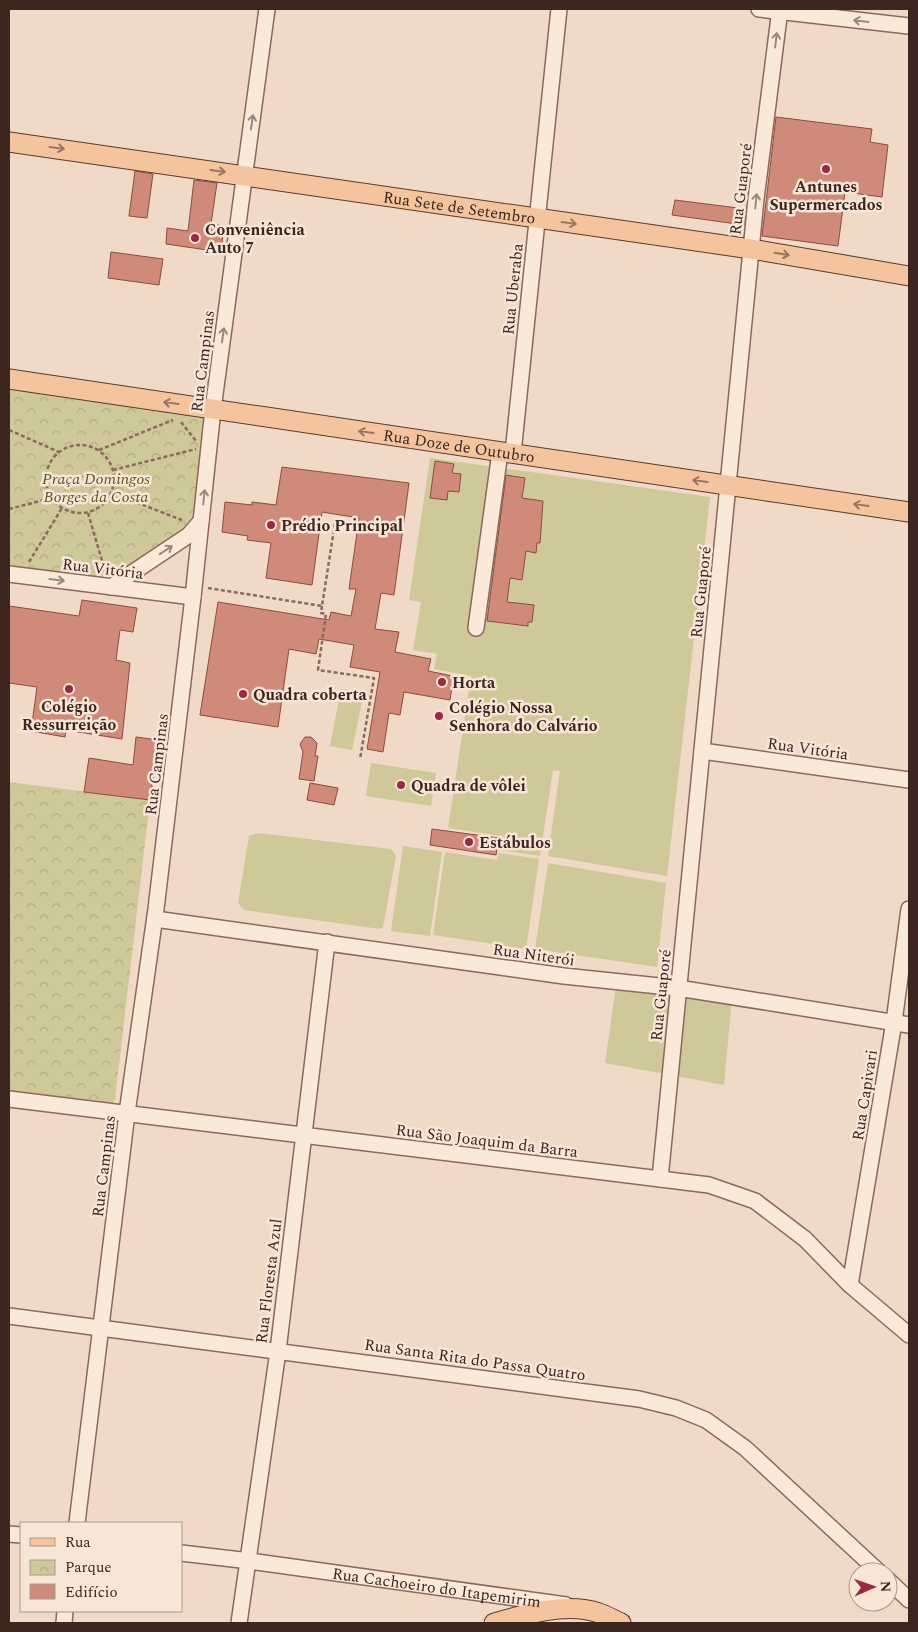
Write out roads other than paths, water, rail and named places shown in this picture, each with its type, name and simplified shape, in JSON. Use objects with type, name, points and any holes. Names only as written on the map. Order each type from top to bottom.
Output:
[{"type":"main road","name":"Rua Sete de Setembro","points":[[9,142],[751,249],[909,276]]},
{"type":"main road","name":"Rua Doze de Outubro","points":[[9,379],[909,512]]},
{"type":"main road","points":[[494,1623],[535,1612],[569,1610],[598,1612]]},
{"type":"main road","name":"Rua Cachoeiro do Itapemirim","points":[[598,1612],[621,1623]]},
{"type":"street","name":"Rua Campinas","points":[[77,1522],[127,1113],[154,918],[194,592],[196,522],[267,9]]},
{"type":"street","name":"Rua Uberaba","points":[[476,628],[506,453],[537,218],[560,9]]},
{"type":"street","points":[[759,9],[909,26]]},
{"type":"street","name":"Rua Guaporé","points":[[660,1179],[751,249],[780,10]]},
{"type":"street","points":[[109,582],[182,540],[196,522]]},
{"type":"street","name":"Rua Vitória","points":[[9,574],[109,582],[194,592]]},
{"type":"street","name":"Rua Vitória","points":[[702,751],[909,780]]},
{"type":"street","name":"Rua Capivari","points":[[850,1285],[902,1023],[909,909]]},
{"type":"street","name":"Rua Niterói","points":[[154,918],[564,976],[678,988],[902,1023]]},
{"type":"street","name":"Rua Floresta Azul","points":[[239,1623],[250,1561],[278,1351],[302,1136],[327,942]]},
{"type":"street","points":[[902,1023],[909,1017]]},
{"type":"street","name":"Rua São Joaquim da Barra","points":[[9,1099],[709,1185],[755,1201],[805,1239],[850,1285],[909,1335]]},
{"type":"street","name":"Rua Santa Rita do Passa Quatro","points":[[9,1316],[629,1397],[676,1408],[706,1420],[745,1448],[868,1562]]},
{"type":"street","name":"Rua Cachoeiro do Itapemirim","points":[[182,1554],[250,1561],[552,1602],[598,1612]]},
{"type":"street","points":[[898,1590],[909,1600]]},
{"type":"place","name":"Antunes Supermercados","points":[[826,169]]},
{"type":"place","name":"Conveniência Auto 7","points":[[195,238]]},
{"type":"place","name":"Prédio Principal","points":[[271,525]]},
{"type":"place","name":"Horta","points":[[442,682]]},
{"type":"place","name":"Colégio Ressurreição","points":[[69,689]]},
{"type":"place","name":"Quadra coberta","points":[[243,694]]},
{"type":"place","name":"Colégio Nossa Senhora do Calvário","points":[[439,716]]},
{"type":"place","name":"Quadra de vôlei","points":[[401,785]]},
{"type":"place","name":"Estábulos","points":[[469,842]]},
{"type":"park label","name":"Praça Domingos Borges da Costa","points":[[96,487]]}]
